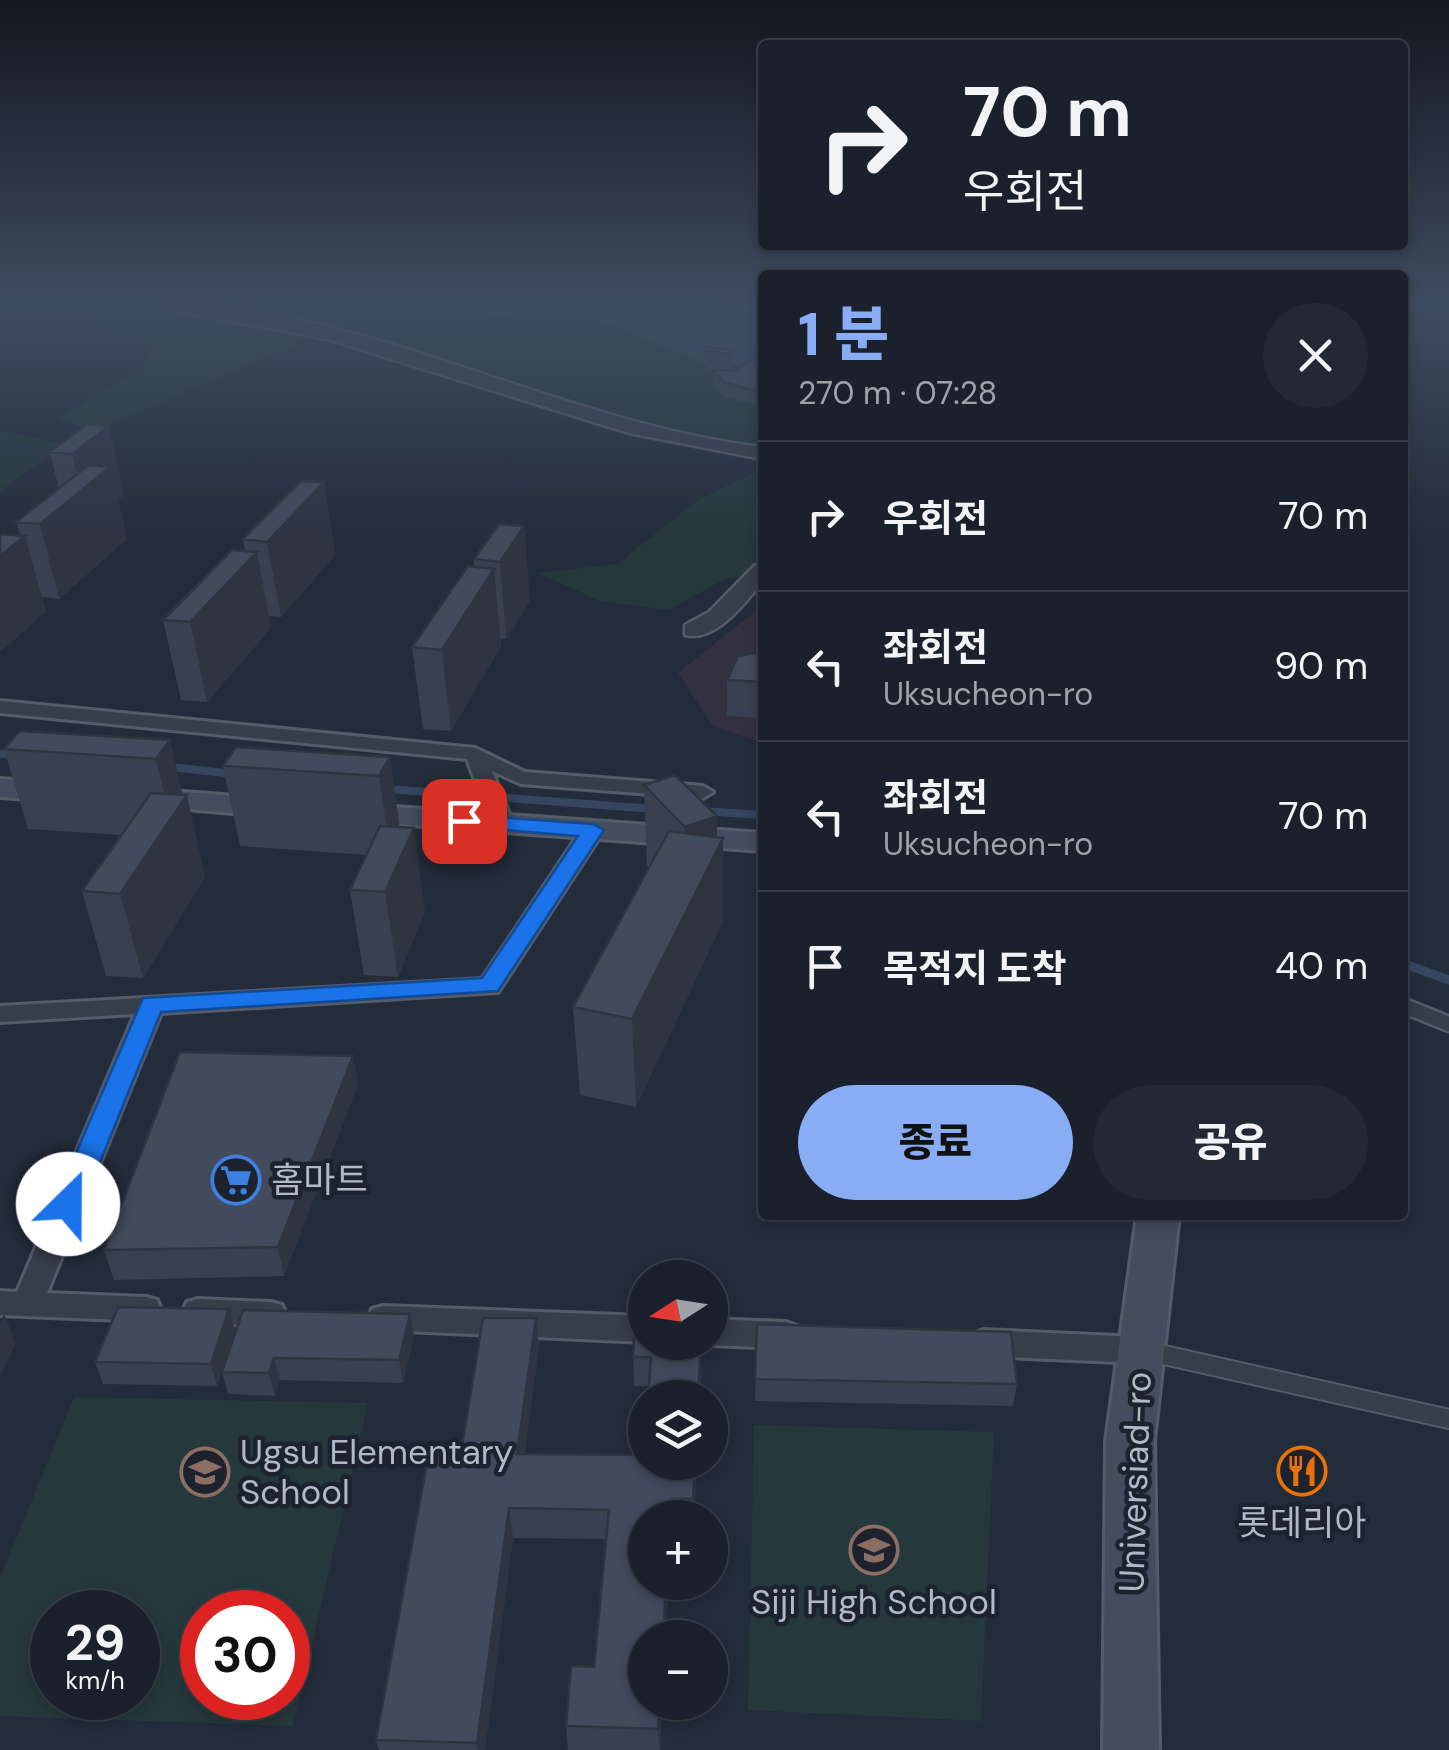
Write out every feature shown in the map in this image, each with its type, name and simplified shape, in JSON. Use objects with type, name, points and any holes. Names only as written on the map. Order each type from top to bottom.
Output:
[{"type":"main road","points":[[0,788],[758,842]]},
{"type":"main road","name":"Universiad-ro","points":[[1131,1750],[1130,1442],[1157,1220]]},
{"type":"street","points":[[491,385],[618,427],[758,453]]},
{"type":"street","points":[[692,630],[717,617],[758,575]]},
{"type":"street","points":[[0,707],[475,754],[521,778],[703,792]]},
{"type":"street","points":[[475,754],[502,824]]},
{"type":"street","points":[[0,1014],[490,986],[593,830]]},
{"type":"street","points":[[152,1004],[13,1303],[306,1315]]},
{"type":"street","points":[[346,1317],[628,1328]]},
{"type":"street","points":[[728,1333],[808,1336]]},
{"type":"street","points":[[944,1342],[1140,1350]]},
{"type":"lane","points":[[1408,1007],[1449,1024]]},
{"type":"lane","points":[[1140,1350],[1449,1419]]},
{"type":"shaded area","points":[[114,385],[202,385],[91,432],[59,418]]},
{"type":"shaded area","points":[[498,385],[758,385],[758,453],[723,449]]},
{"type":"shaded area","points":[[0,430],[64,444],[0,492]]},
{"type":"shaded area","points":[[758,471],[758,575],[727,578],[668,610],[600,601],[538,573],[617,564],[698,500]]},
{"type":"shaded area","points":[[758,609],[758,742],[713,726],[678,673]]},
{"type":"shaded area","points":[[74,1397],[368,1403],[310,1653],[310,1590],[180,1590],[180,1720],[294,1720],[293,1726],[117,1720],[160,1720],[160,1590],[30,1590],[30,1717],[0,1716],[0,1578]]},
{"type":"shaded area","points":[[754,1425],[994,1432],[981,1721],[748,1710]]},
{"type":"building","points":[[734,385],[758,385],[758,390]]},
{"type":"building","points":[[87,424],[109,426],[72,454],[50,452]]},
{"type":"building","points":[[89,465],[110,467],[40,524],[16,522]]},
{"type":"building","points":[[301,481],[324,482],[267,542],[243,539]]},
{"type":"building","points":[[499,524],[524,526],[500,562],[474,559]]},
{"type":"building","points":[[2,534],[25,536],[0,556]]},
{"type":"building","points":[[232,550],[257,552],[190,622],[163,620]]},
{"type":"building","points":[[468,566],[494,569],[442,650],[412,647]]},
{"type":"building","points":[[758,640],[758,682],[727,680],[738,656],[755,653]]},
{"type":"building","points":[[20,731],[170,740],[156,759],[4,749]]},
{"type":"building","points":[[236,747],[390,757],[379,776],[223,766]]},
{"type":"building","points":[[675,775],[717,816],[685,827],[644,785]]},
{"type":"building","points":[[151,793],[187,795],[120,894],[82,891]]},
{"type":"building","points":[[380,826],[414,828],[385,892],[350,890]]},
{"type":"building","points":[[669,831],[723,838],[632,1019],[573,1007]]},
{"type":"building","name":"홈마트","points":[[180,1052],[353,1056],[278,1247],[104,1250]]},
{"type":"building","points":[[118,1307],[229,1309],[211,1364],[95,1362]]},
{"type":"building","points":[[243,1310],[410,1314],[399,1360],[274,1358],[269,1373],[222,1372]]},
{"type":"building","points":[[483,1318],[536,1318],[517,1454],[628,1455],[628,1480],[694,1480],[693,1499],[628,1500],[628,1600],[665,1600],[664,1620],[628,1620],[628,1720],[659,1720],[658,1729],[566,1726],[571,1666],[594,1667],[609,1510],[509,1508],[477,1743],[376,1740],[429,1452],[461,1452]]},
{"type":"building","points":[[757,1324],[1011,1332],[1017,1384],[755,1379]]},
{"type":"building","points":[[651,1360],[700,1360],[699,1380],[649,1380]]},
{"type":"waterway","points":[[0,754],[15,755]]},
{"type":"waterway","points":[[169,767],[235,774]]},
{"type":"waterway","points":[[388,789],[653,809]]},
{"type":"waterway","points":[[702,811],[758,815]]},
{"type":"waterway","points":[[1408,965],[1449,980]]},
{"type":"place","name":"홈마트","points":[[236,1180]]},
{"type":"place","name":"롯데리아","points":[[1302,1471]]},
{"type":"place","name":"Ugsu Elementary School","points":[[205,1472]]},
{"type":"place","name":"Siji High School","points":[[874,1550]]},
{"type":"route","points":[[68,1204],[152,1004],[490,986],[593,830],[464,821]]}]
